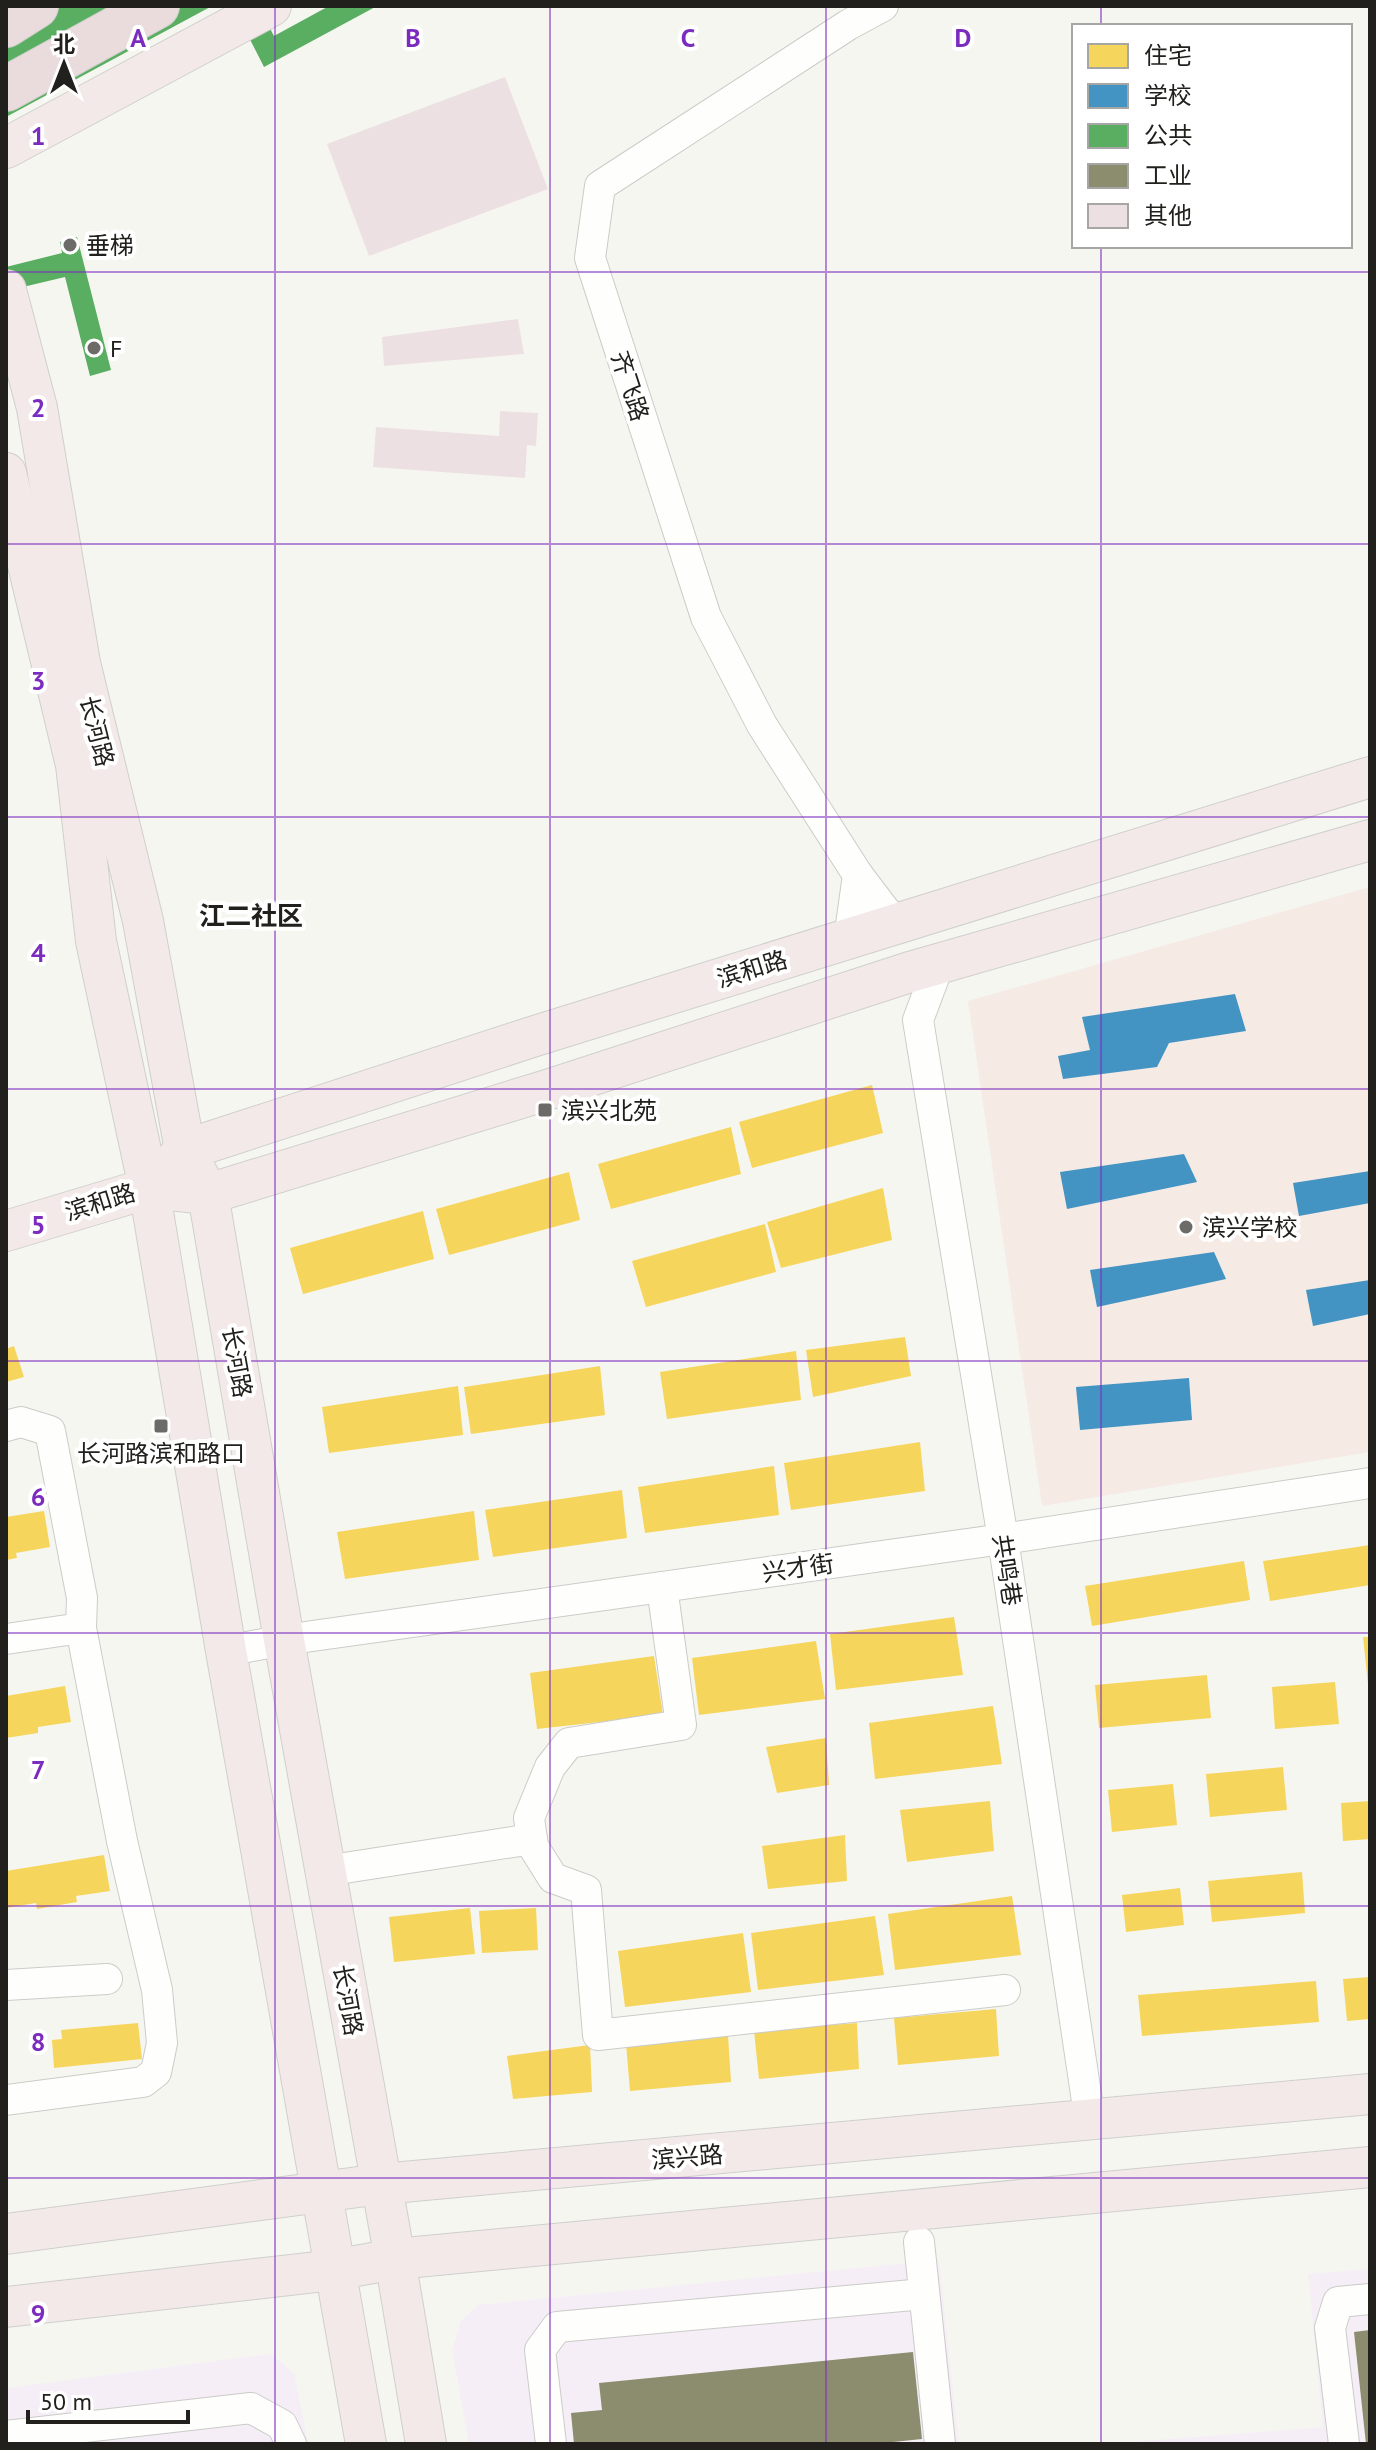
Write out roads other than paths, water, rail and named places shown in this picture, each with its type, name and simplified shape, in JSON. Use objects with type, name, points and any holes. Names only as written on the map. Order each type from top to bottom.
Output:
[{"type":"highway","points":[[6,25],[36,6]]},
{"type":"highway","points":[[6,89],[157,6]]},
{"type":"main road","points":[[6,148],[271,6]]},
{"type":"main road","name":"长河路","points":[[6,290],[37,408],[80,663],[143,921],[185,1150],[208,1194],[426,2444]]},
{"type":"main road","name":"长河路","points":[[6,473],[76,765],[96,941],[149,1188],[226,1651],[366,2444]]},
{"type":"main road","name":"滨和路","points":[[149,1188],[185,1150],[535,1036],[1370,777]]},
{"type":"main road","name":"滨和路","points":[[6,1231],[149,1188],[208,1194],[547,1090],[939,964],[1370,840]]},
{"type":"main road","name":"滨兴路","points":[[6,2234],[381,2184],[1370,2094]]},
{"type":"main road","points":[[6,2307],[334,2270],[395,2259],[1370,2167]]},
{"type":"street","name":"齐飞路","points":[[883,6],[848,25],[600,186],[590,258],[706,617],[762,725],[858,875],[896,925]]},
{"type":"street","points":[[849,939],[858,875]]},
{"type":"street","name":"共鸣巷","points":[[939,964],[918,1020],[1003,1539],[1090,2121]]},
{"type":"street","points":[[869,986],[894,997],[918,1020]]},
{"type":"street","points":[[6,1426],[21,1422],[50,1431],[82,1598],[81,1628],[122,1841],[157,1990],[162,2043],[156,2072],[143,2082],[6,2100]]},
{"type":"street","name":"兴才街","points":[[226,1651],[284,1640],[1003,1539],[1370,1483]]},
{"type":"street","points":[[662,1587],[681,1725],[569,1743],[550,1767],[529,1818],[533,1846],[553,1878],[586,1890],[598,2035],[1005,1990]]},
{"type":"street","points":[[6,1639],[81,1628]]},
{"type":"street","points":[[325,1871],[532,1839]]},
{"type":"street","points":[[6,1985],[107,1979]]},
{"type":"street","points":[[919,2242],[940,2444]]},
{"type":"street","points":[[551,2444],[540,2350],[557,2327],[924,2294]]},
{"type":"street","points":[[1344,2444],[1330,2328],[1338,2302],[1370,2299]]},
{"type":"street","points":[[6,2436],[251,2408],[282,2425],[291,2444]]},
{"type":"place","name":"垂梯","points":[[70,245]]},
{"type":"place","name":"F","points":[[94,348]]},
{"type":"place","name":"滨兴北苑","points":[[545,1110]]},
{"type":"place","name":"滨兴学校","points":[[1186,1227]]},
{"type":"place","name":"长河路滨和路口","points":[[161,1426]]},
{"type":"district","name":"江二社区","points":[[251,915]]}]
